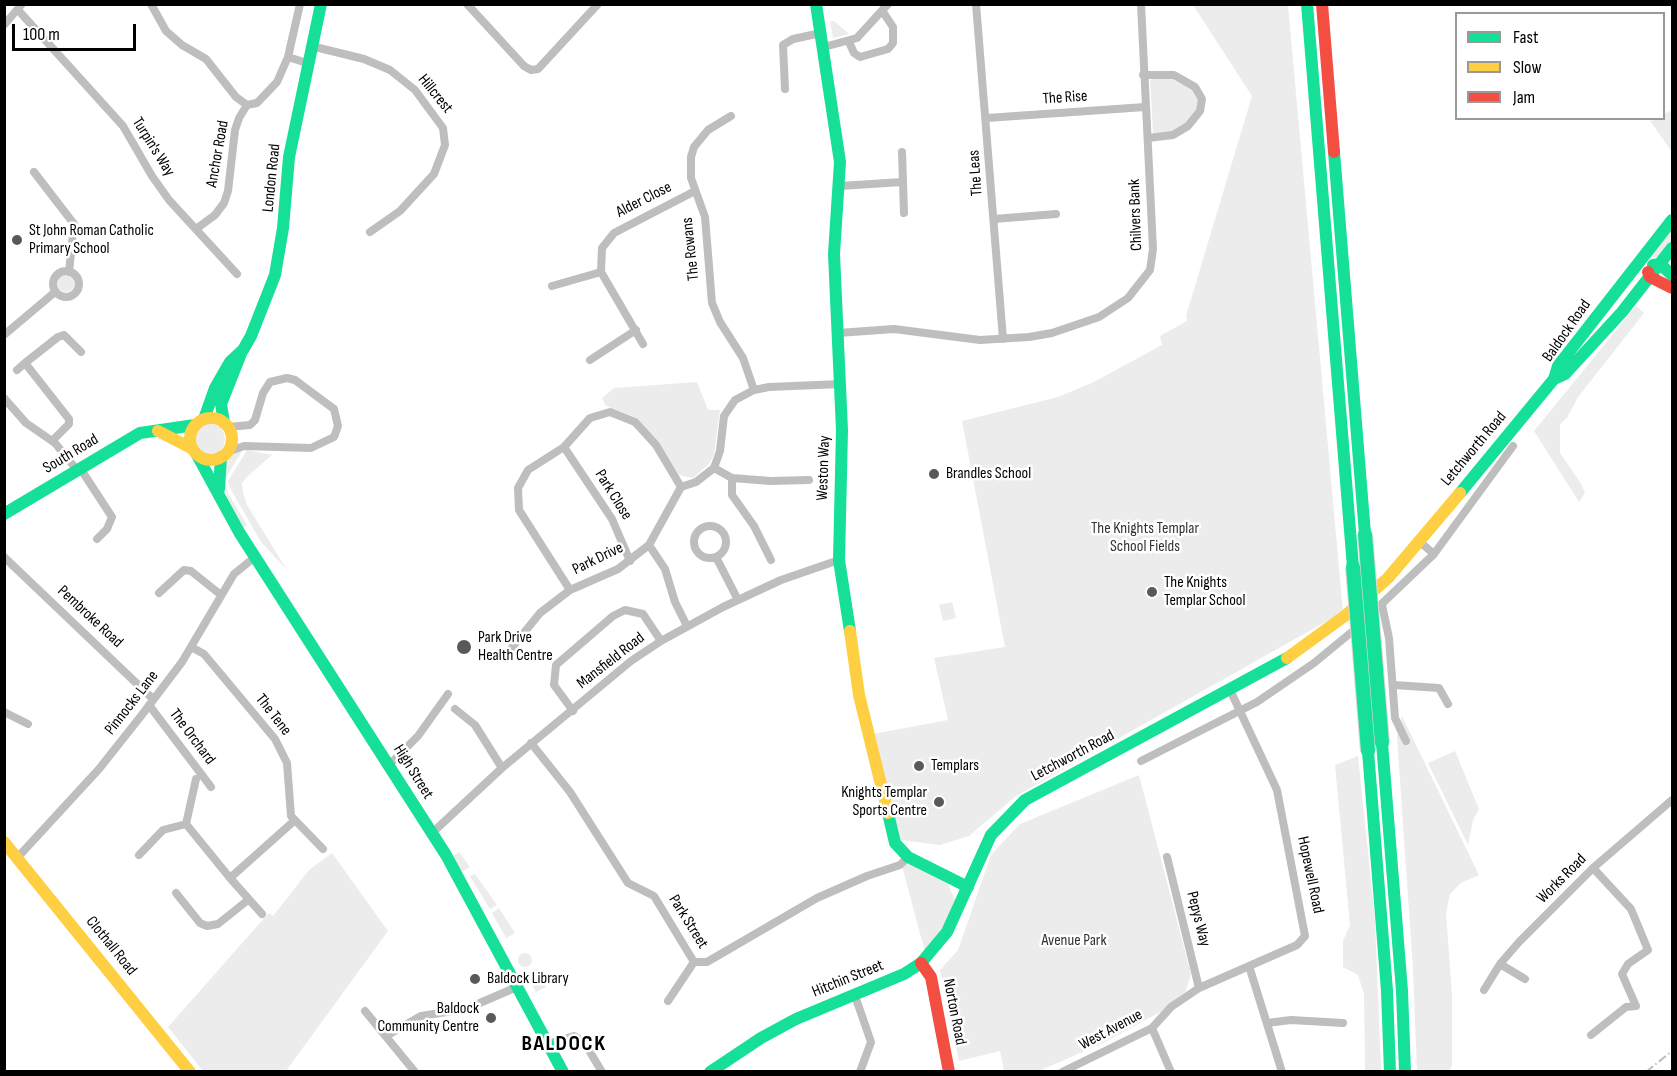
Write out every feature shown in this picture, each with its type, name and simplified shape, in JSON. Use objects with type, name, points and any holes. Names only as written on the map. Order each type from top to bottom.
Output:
[{"type":"main road","name":"London Road","points":[[226,425],[221,404],[243,350],[267,301],[275,275],[283,228],[290,157],[310,46],[321,4]]},
{"type":"main road","name":"Weston Way","points":[[816,4],[838,141],[840,186],[834,254],[841,384],[839,560],[859,695],[880,790],[895,843],[908,857]]},
{"type":"main road","points":[[1307,4],[1387,992],[1390,1071]]},
{"type":"main road","points":[[1322,4],[1402,991],[1405,1071]]},
{"type":"main road","name":"Baldock Road","points":[[1649,267],[1672,220]]},
{"type":"main road","name":"Baldock Road","points":[[1554,379],[1558,366],[1649,267],[1672,248]]},
{"type":"main road","points":[[1649,267],[1672,275]]},
{"type":"main road","points":[[1649,267],[1672,288]]},
{"type":"main road","name":"London Road","points":[[200,422],[215,388],[230,363],[243,350]]},
{"type":"main road","name":"Letchworth Road","points":[[968,887],[991,835],[1001,822],[1025,800],[1231,692],[1282,662],[1333,626],[1388,578],[1554,379]]},
{"type":"main road","points":[[157,431],[195,452],[213,460],[224,455],[231,440],[226,425],[211,418],[200,422],[190,441],[195,452]]},
{"type":"main road","name":"South Road","points":[[4,514],[140,433],[200,422]]},
{"type":"main road","name":"High Street","points":[[195,452],[255,557],[390,765],[459,878],[563,1071]]},
{"type":"main road","name":"High Street","points":[[221,500],[218,480],[224,455]]},
{"type":"main road","name":"Clothall Road","points":[[4,842],[190,1071]]},
{"type":"main road","points":[[908,857],[968,887]]},
{"type":"main road","name":"Hitchin Street","points":[[710,1071],[775,1030],[854,993],[904,974],[921,963],[947,932],[968,887]]},
{"type":"main road","name":"Norton Road","points":[[921,963],[931,977],[949,1071]]},
{"type":"street","points":[[151,4],[166,31],[182,45],[206,59],[236,97],[247,105]]},
{"type":"street","points":[[300,4],[288,57],[307,63]]},
{"type":"street","points":[[466,4],[531,70],[538,69],[598,4]]},
{"type":"street","name":"The Leas","points":[[976,4],[987,118],[1003,339]]},
{"type":"street","name":"Chilvers Bank","points":[[838,333],[894,329],[961,339],[1003,339],[1052,333],[1099,317],[1128,298],[1147,274],[1152,262],[1153,249],[1141,4]]},
{"type":"street","points":[[4,25],[20,7]]},
{"type":"street","name":"Turpin's Way","points":[[20,7],[123,126],[133,139],[152,176],[237,274]]},
{"type":"street","points":[[785,89],[783,45],[793,39],[849,42],[867,31],[885,8],[893,27],[893,43],[888,49],[860,57],[854,53],[849,42]]},
{"type":"street","name":"Hillcrest","points":[[310,46],[364,58],[390,70],[415,90],[443,128],[445,146],[434,174],[400,211],[370,232]]},
{"type":"street","name":"Anchor Road","points":[[196,229],[218,212],[227,196],[235,130],[247,105],[257,103],[277,82],[288,57]]},
{"type":"street","points":[[1143,75],[1174,75],[1195,87],[1202,99],[1200,111],[1188,126],[1173,135],[1148,138]]},
{"type":"street","name":"The Rise","points":[[987,118],[1145,107]]},
{"type":"street","name":"The Rowans","points":[[731,116],[708,130],[694,147],[690,166],[695,191],[705,217],[712,303],[720,322],[743,358],[754,390]]},
{"type":"street","points":[[902,152],[904,213]]},
{"type":"street","points":[[34,172],[69,214],[74,224],[69,272]]},
{"type":"street","points":[[840,186],[902,182]]},
{"type":"street","name":"Alder Close","points":[[600,272],[602,248],[614,233],[695,191]]},
{"type":"street","points":[[994,219],[1056,214]]},
{"type":"street","points":[[69,272],[78,280],[76,292],[65,297],[55,292],[53,287],[55,277],[69,272]]},
{"type":"street","points":[[552,286],[600,272],[643,344]]},
{"type":"street","points":[[4,335],[55,292]]},
{"type":"street","points":[[590,360],[636,330]]},
{"type":"street","points":[[17,370],[64,335],[81,352]]},
{"type":"street","points":[[26,363],[69,419],[69,424],[52,441]]},
{"type":"street","points":[[224,455],[244,446],[311,448],[334,437],[338,426],[334,409],[295,380],[286,378],[270,382],[250,425],[226,425]]},
{"type":"street","points":[[570,590],[523,518],[519,510],[517,494],[519,482],[528,470],[564,447],[590,418],[603,412],[617,413],[635,422],[656,445],[681,487],[696,483],[714,468],[726,411],[735,400],[754,390],[841,384]]},
{"type":"street","points":[[4,398],[26,423],[52,441],[78,469],[111,517],[107,529],[97,539]]},
{"type":"street","name":"Letchworth Road","points":[[1141,761],[1241,710],[1314,663],[1382,605],[1434,554],[1513,446]]},
{"type":"street","name":"Park Close","points":[[564,447],[612,519],[630,561]]},
{"type":"street","points":[[714,468],[732,478],[771,481],[809,480]]},
{"type":"street","points":[[732,478],[731,493],[754,526],[771,560]]},
{"type":"street","name":"Park Drive","points":[[510,650],[540,613],[570,590],[618,569],[649,545],[681,487]]},
{"type":"street","points":[[1420,542],[1434,554]]},
{"type":"street","points":[[649,545],[665,569],[672,594],[687,626]]},
{"type":"street","name":"Pembroke Road","points":[[4,557],[151,702]]},
{"type":"street","name":"Pinnocks Lane","points":[[18,857],[99,769],[191,647],[239,568],[255,557]]},
{"type":"street","points":[[716,557],[738,600]]},
{"type":"street","name":"Mansfield Road","points":[[432,833],[502,768],[631,661],[687,626],[738,600],[816,566],[839,560]]},
{"type":"street","points":[[159,593],[177,573],[188,570],[221,595]]},
{"type":"street","points":[[1382,605],[1389,638],[1395,718],[1406,741]]},
{"type":"street","points":[[573,711],[554,684],[556,665],[613,616],[625,610],[643,614],[661,641]]},
{"type":"street","name":"The Tene","points":[[191,647],[204,654],[280,747],[287,763],[288,806],[294,821]]},
{"type":"street","points":[[1394,685],[1439,688],[1448,704]]},
{"type":"street","points":[[1231,692],[1241,710]]},
{"type":"street","points":[[390,765],[418,736],[448,694]]},
{"type":"street","name":"The Orchard","points":[[151,702],[211,787]]},
{"type":"street","points":[[455,709],[475,725],[502,768]]},
{"type":"street","name":"Hopewell Road","points":[[1199,987],[1297,945],[1303,940],[1306,932],[1277,790],[1241,710]]},
{"type":"street","points":[[4,712],[28,724]]},
{"type":"street","name":"Park Street","points":[[531,743],[570,792],[628,883],[654,896],[694,962],[707,962],[818,898],[867,876],[900,865],[908,857]]},
{"type":"street","points":[[186,824],[196,779]]},
{"type":"street","name":"Works Road","points":[[1484,990],[1500,964],[1593,868],[1672,800]]},
{"type":"street","points":[[230,878],[294,821],[323,849]]},
{"type":"street","points":[[138,855],[163,830],[186,824]]},
{"type":"street","points":[[186,824],[262,914]]},
{"type":"street","name":"Pepys Way","points":[[1167,857],[1199,987]]},
{"type":"street","points":[[1591,1035],[1626,1006],[1636,1006],[1622,974],[1628,964],[1648,950],[1631,909],[1593,868]]},
{"type":"street","points":[[176,892],[200,923],[207,926],[218,924],[248,900]]},
{"type":"street","points":[[668,1001],[694,962]]},
{"type":"street","points":[[1500,964],[1525,979]]},
{"type":"street","points":[[1248,966],[1282,1071]]},
{"type":"street","points":[[386,1036],[421,1016],[466,1009],[517,987]]},
{"type":"street","name":"West Avenue","points":[[1062,1071],[1152,1028],[1171,1007],[1199,987]]},
{"type":"street","points":[[854,993],[872,1042],[872,1048],[860,1071]]},
{"type":"street","points":[[365,1011],[415,1071]]},
{"type":"street","points":[[1267,1023],[1291,1020],[1343,1023]]},
{"type":"street","points":[[1152,1028],[1171,1071]]},
{"type":"street","points":[[547,1044],[574,1036],[584,1042],[602,1071]]},
{"type":"green space","name":"The Knights Templar School Fields","points":[[1193,5],[1288,5],[1343,612],[1016,796],[969,836],[940,845],[900,840],[873,734],[948,720],[934,658],[1005,647],[962,421],[1058,397],[1094,382],[1162,345],[1160,336],[1187,321],[1186,316],[1252,96]]},
{"type":"green space","points":[[830,21],[834,21],[849,34],[833,38]]},
{"type":"green space","points":[[1165,75],[1196,92],[1199,104],[1194,117],[1175,132],[1157,134],[1153,133],[1150,80]]},
{"type":"green space","points":[[1672,110],[1672,152],[1650,121],[1665,120],[1665,114]]},
{"type":"green space","points":[[1672,225],[1672,241],[1659,258],[1653,257],[1652,253]]},
{"type":"green space","points":[[62,274],[70,274],[75,279],[73,290],[62,292],[57,287],[57,279]]},
{"type":"green space","points":[[1636,306],[1644,313],[1578,397],[1567,418],[1560,424],[1560,453],[1585,493],[1579,502],[1534,431]]},
{"type":"green space","points":[[697,382],[708,410],[720,410],[714,454],[709,464],[693,478],[679,475],[635,417],[606,406],[602,398],[614,388]]},
{"type":"green space","points":[[210,424],[221,428],[225,439],[221,450],[210,454],[199,450],[195,439],[199,428]]},
{"type":"green space","points":[[247,450],[272,455],[242,483],[243,492],[247,505],[287,570],[261,542],[230,488],[228,481]]},
{"type":"green space","points":[[242,451],[225,479],[228,493],[247,525],[243,528],[228,499],[221,477],[225,460],[233,453]]},
{"type":"green space","points":[[952,602],[956,618],[943,621],[939,605]]},
{"type":"green space","points":[[1402,716],[1479,875],[1461,883],[1450,894],[1446,913],[1452,995],[1452,1066],[1449,1071],[1417,1071],[1413,969],[1397,737]]},
{"type":"green space","points":[[1455,751],[1479,809],[1473,820],[1468,845],[1428,763]]},
{"type":"green space","points":[[1358,756],[1375,920],[1381,1071],[1365,1071],[1364,994],[1358,975],[1343,967],[1343,941],[1350,925],[1335,765]]},
{"type":"green space","name":"Avenue Park","points":[[1139,775],[1191,974],[1186,991],[1162,1011],[1103,1043],[1039,1071],[1004,1071],[1000,1051],[959,1061],[940,970],[958,950],[991,855],[1020,824]]},
{"type":"green space","points":[[459,852],[470,867],[460,873],[451,857]]},
{"type":"green space","points":[[332,853],[388,931],[286,1071],[203,1071],[168,1027],[266,916],[269,913],[273,916],[309,870]]},
{"type":"green space","points":[[908,863],[948,884],[955,900],[947,922],[925,952],[902,866]]},
{"type":"green space","points":[[475,874],[497,905],[490,909],[470,876]]},
{"type":"green space","points":[[499,908],[515,933],[506,938],[492,913]]},
{"type":"green space","points":[[522,953],[528,953],[532,960],[528,967],[522,967],[518,963],[518,957]]},
{"type":"green space","points":[[536,969],[546,987],[536,992],[526,974]]},
{"type":"railway","points":[[1646,1072],[1672,1051]]},
{"type":"traffic: fast","points":[[204,419],[215,388],[230,362],[243,350],[251,336],[275,275],[283,228],[289,157],[321,4]]},
{"type":"traffic: fast","points":[[816,4],[840,162],[834,254],[842,430],[839,560],[850,631]]},
{"type":"traffic: fast","points":[[1307,4],[1353,567]]},
{"type":"traffic: fast","points":[[1334,152],[1365,534]]},
{"type":"traffic: fast","points":[[1460,493],[1554,379],[1558,366],[1672,220]]},
{"type":"traffic: fast","points":[[1554,379],[1565,374],[1622,312],[1672,248]]},
{"type":"traffic: fast","points":[[1653,265],[1660,264],[1672,275]]},
{"type":"traffic: fast","points":[[224,423],[221,404],[242,351]]},
{"type":"traffic: fast","points":[[4,514],[140,433],[195,425]]},
{"type":"traffic: fast","points":[[197,455],[239,532],[446,855],[563,1072]]},
{"type":"traffic: fast","points":[[219,489],[221,457]]},
{"type":"traffic: fast","points":[[1365,534],[1382,743]]},
{"type":"traffic: fast","points":[[1353,567],[1368,751]]},
{"type":"traffic: fast","points":[[710,1072],[761,1038],[796,1019],[904,974],[921,963],[947,932],[991,835],[1025,800],[1287,658]]},
{"type":"traffic: fast","points":[[1382,743],[1402,991],[1405,1072]]},
{"type":"traffic: fast","points":[[1368,751],[1387,991],[1390,1072]]},
{"type":"traffic: fast","points":[[888,813],[895,843],[908,857],[968,887]]},
{"type":"traffic: slow","points":[[211,418],[225,425],[232,439],[225,453],[211,460],[197,453],[190,439],[197,425],[211,418]]},
{"type":"traffic: slow","points":[[158,431],[193,449]]},
{"type":"traffic: slow","points":[[1287,658],[1346,615],[1388,578],[1460,493]]},
{"type":"traffic: slow","points":[[850,631],[859,695],[888,813]]},
{"type":"traffic: slow","points":[[4,842],[190,1072]]},
{"type":"traffic: jam","points":[[1322,4],[1334,152]]},
{"type":"traffic: jam","points":[[1648,272],[1650,277],[1672,288]]},
{"type":"traffic: jam","points":[[921,963],[931,977],[949,1072]]},
{"type":"place","name":"St John Roman Catholic Primary School","points":[[17,240]]},
{"type":"place","name":"Brandles School","points":[[934,474]]},
{"type":"place","name":"The Knights Templar School","points":[[1152,592]]},
{"type":"place","name":"Park Drive Health Centre","points":[[464,647]]},
{"type":"place","name":"Templars","points":[[919,766]]},
{"type":"place","name":"Knights Templar Sports Centre","points":[[939,802]]},
{"type":"place","name":"Baldock Library","points":[[475,979]]},
{"type":"place","name":"Baldock Community Centre","points":[[491,1018]]},
{"type":"district","name":"BALDOCK","points":[[564,1044]]}]
